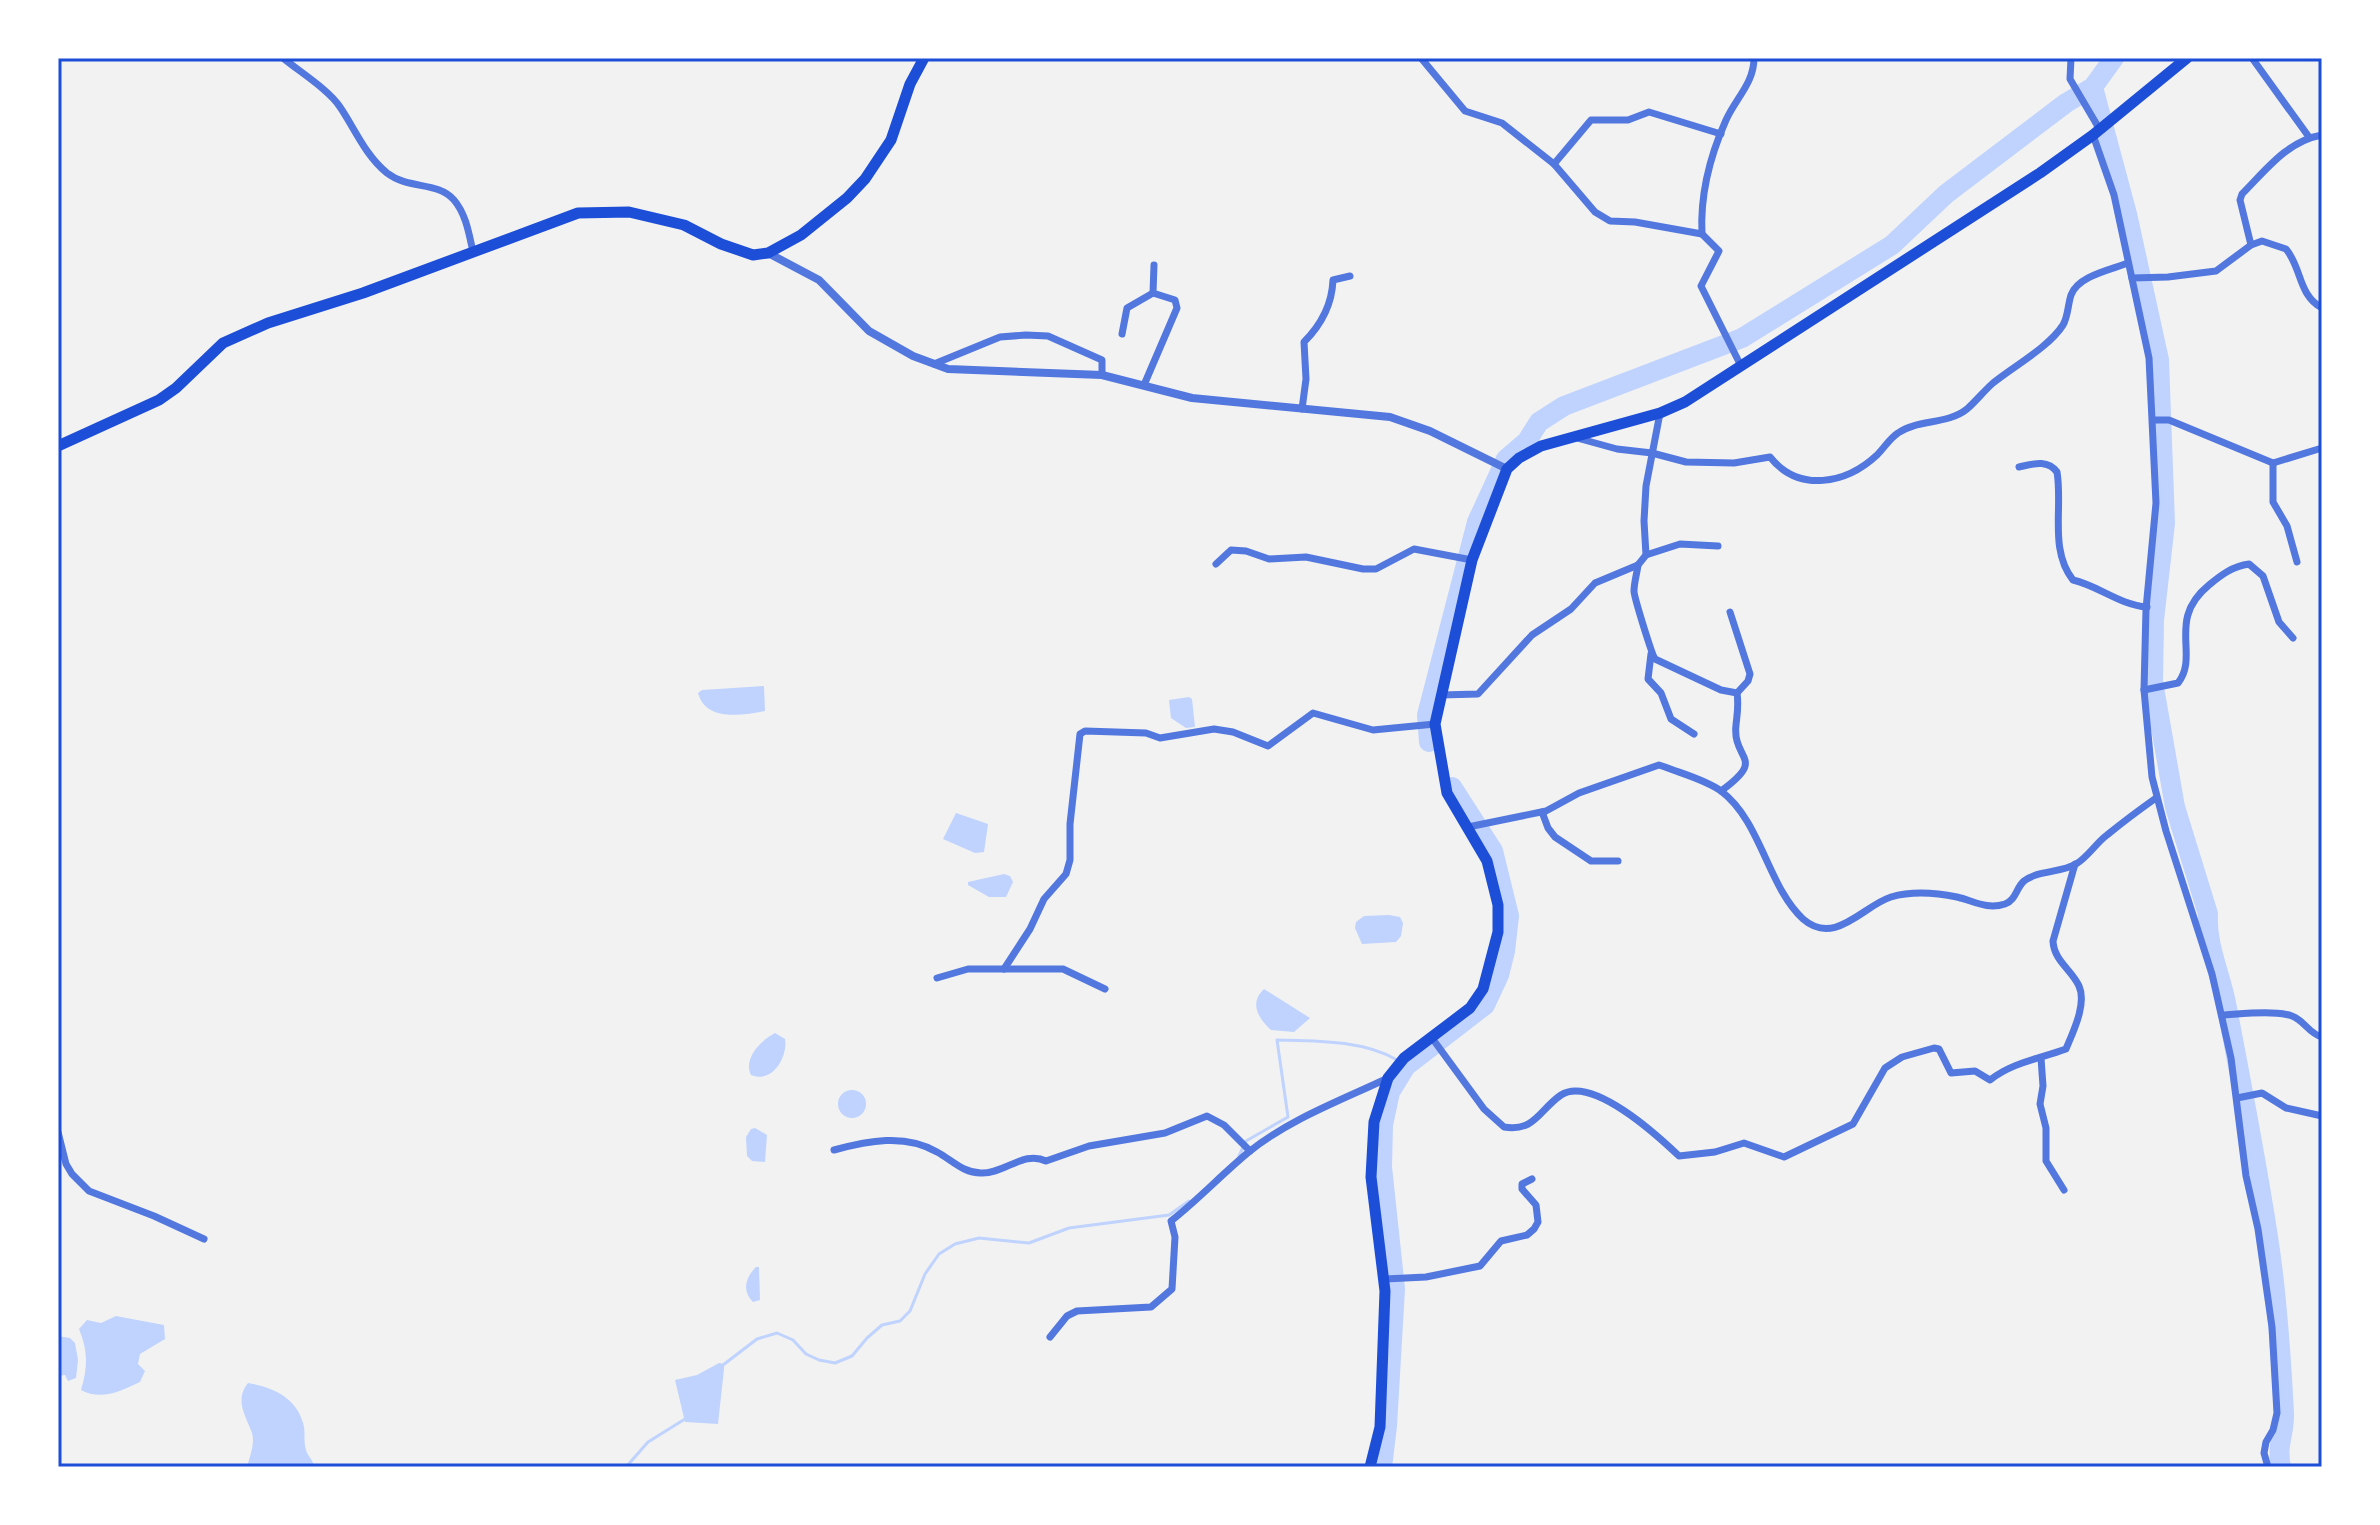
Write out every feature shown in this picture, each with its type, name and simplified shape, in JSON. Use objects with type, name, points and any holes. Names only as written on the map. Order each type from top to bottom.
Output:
[{"type":"main road","points":[[58,446],[159,400],[223,343],[268,323],[363,293],[578,213],[629,212],[684,225],[721,244],[753,255],[768,253],[801,235],[847,198],[865,179],[891,140],[910,84],[924,58]]},
{"type":"main road","points":[[1370,1467],[1380,1427],[1385,1279],[1371,1177],[1374,1122],[1388,1078],[1404,1058],[1470,1008],[1483,989],[1498,932],[1498,905],[1487,861],[1447,793],[1435,724],[1472,560],[1507,469],[1530,450],[1660,413],[1685,402],[1936,241],[2096,133],[2187,58]]},
{"type":"street","points":[[283,58],[335,100],[360,143],[385,172],[401,182],[432,187],[451,197],[462,212],[473,252]]},
{"type":"street","points":[[1421,58],[1465,111],[1502,123],[1554,164],[1595,212],[1610,221],[1635,222],[1702,234],[1719,251],[1701,286],[1740,364]]},
{"type":"street","points":[[1702,234],[1701,211],[1710,163],[1721,134],[1752,76],[1754,58]]},
{"type":"street","points":[[2071,58],[2070,79],[2096,133],[2114,195],[2149,358],[2155,530],[2147,607],[2144,690],[2152,777],[2212,974],[2240,1097],[2246,1176],[2258,1229],[2272,1327],[2277,1413],[2264,1453],[2268,1467]]},
{"type":"street","points":[[2252,58],[2309,137]]},
{"type":"street","points":[[1554,164],[1591,120],[1628,120],[1649,112],[1721,134]]},
{"type":"street","points":[[2251,245],[2240,200],[2242,194],[2292,146],[2309,137],[2322,135]]},
{"type":"street","points":[[2132,278],[2216,271],[2251,245],[2262,241],[2286,249],[2305,293],[2311,302],[2322,308]]},
{"type":"street","points":[[768,253],[819,280],[869,331],[934,364],[966,371],[1102,375],[1192,398],[1390,417],[1430,431],[1507,469]]},
{"type":"street","points":[[1573,436],[1586,442],[1686,462],[1734,463],[1770,457],[1790,476],[1817,482],[1850,473],[1877,455],[1896,434],[1956,416],[1968,408],[2064,324],[2075,288],[2083,281],[2128,263]]},
{"type":"street","points":[[1153,293],[1154,265]]},
{"type":"street","points":[[1302,409],[1306,379],[1304,342],[1315,331],[1327,310],[1333,280],[1350,276]]},
{"type":"street","points":[[1122,334],[1127,308],[1153,293],[1175,300],[1177,308],[1144,385]]},
{"type":"street","points":[[934,364],[1000,337],[1048,336],[1102,360],[1102,375]]},
{"type":"street","points":[[1646,555],[1644,521],[1660,413]]},
{"type":"street","points":[[2153,420],[2169,420],[2273,463],[2322,448]]},
{"type":"street","points":[[2019,467],[2041,462],[2057,472],[2061,501],[2056,526],[2062,555],[2073,580],[2091,585],[2108,596],[2147,607]]},
{"type":"street","points":[[2273,463],[2273,502],[2287,526],[2297,562]]},
{"type":"street","points":[[1441,695],[1478,694],[1532,635],[1571,609],[1595,583],[1638,565],[1646,555],[1680,544],[1718,546]]},
{"type":"street","points":[[1216,564],[1231,550],[1246,551],[1269,559],[1319,559],[1363,569],[1376,569],[1414,549],[1472,560]]},
{"type":"street","points":[[2144,690],[2178,683],[2184,676],[2185,624],[2193,601],[2216,579],[2242,565],[2249,564],[2263,576],[2279,622],[2293,638]]},
{"type":"street","points":[[1638,565],[1634,595],[1651,654],[1648,679],[1661,693],[1671,719],[1694,734]]},
{"type":"street","points":[[1730,612],[1750,674],[1737,693]]},
{"type":"street","points":[[1651,654],[1655,659],[1721,690],[1737,693]]},
{"type":"street","points":[[1721,791],[1742,774],[1746,763],[1736,726],[1739,708],[1737,693]]},
{"type":"street","points":[[1004,969],[1030,929],[1044,899],[1066,874],[1070,860],[1070,824],[1080,734],[1085,731],[1146,733],[1160,738],[1214,729],[1233,732],[1268,746],[1313,713],[1373,730],[1435,724]]},
{"type":"street","points":[[1468,827],[1542,812],[1579,793],[1659,765],[1721,791],[1746,821],[1792,905],[1805,921],[1819,926],[1849,924],[1888,897],[1901,895],[1932,893],[1968,900],[1980,906],[2006,904],[2026,880],[2075,864],[2104,837],[2156,798]]},
{"type":"street","points":[[1542,812],[1555,837],[1591,861],[1618,861]]},
{"type":"street","points":[[1432,1038],[1484,1109],[1504,1127],[1522,1128],[1533,1122],[1563,1094],[1574,1090],[1605,1101],[1636,1118],[1679,1156],[1715,1152],[1744,1143],[1784,1157],[1853,1124],[1881,1071],[1902,1057],[1939,1049],[1951,1073],[1975,1071],[1990,1080],[2033,1058],[2066,1049],[2081,997],[2079,986],[2054,950],[2053,941],[2075,864]]},
{"type":"street","points":[[937,978],[968,969],[1063,969],[1105,989]]},
{"type":"street","points":[[2222,1015],[2291,1015],[2314,1035],[2322,1037]]},
{"type":"street","points":[[2041,1058],[2043,1086],[2040,1104],[2046,1128],[2046,1161],[2064,1190]]},
{"type":"street","points":[[1050,1337],[1067,1316],[1077,1311],[1151,1307],[1172,1289],[1175,1237],[1171,1221],[1250,1151],[1280,1132],[1388,1078]]},
{"type":"street","points":[[2240,1097],[2262,1093],[2286,1108],[2322,1116]]},
{"type":"street","points":[[834,1150],[865,1142],[889,1140],[910,1143],[935,1150],[969,1172],[982,1174],[1025,1159],[1041,1158],[1046,1161],[1089,1146],[1165,1133],[1207,1116],[1224,1125],[1250,1151]]},
{"type":"street","points":[[58,1132],[66,1164],[89,1191],[204,1239]]},
{"type":"street","points":[[1385,1279],[1426,1277],[1480,1266],[1501,1241],[1527,1235],[1538,1222],[1536,1205],[1522,1189],[1522,1184],[1532,1179]]},
{"type":"water","points":[[764,686],[765,711],[746,714],[726,714],[709,709],[698,693],[702,690]]},
{"type":"water","points":[[1192,699],[1195,727],[1186,728],[1171,718],[1169,700]]},
{"type":"water","points":[[956,813],[988,824],[984,852],[975,853],[943,839]]},
{"type":"water","points":[[1004,874],[1010,876],[1013,882],[1006,897],[989,897],[968,885],[968,882]]},
{"type":"water","points":[[1364,916],[1400,917],[1403,923],[1401,936],[1396,942],[1362,944],[1355,928],[1356,922]]},
{"type":"water","points":[[1264,989],[1310,1018],[1294,1032],[1271,1030],[1262,1020],[1256,1005]]},
{"type":"water","points":[[775,1033],[785,1039],[784,1053],[777,1067],[766,1076],[751,1075],[749,1063],[754,1051]]},
{"type":"water","points":[[852,1090],[862,1094],[866,1104],[862,1114],[852,1118],[842,1114],[838,1104],[842,1094]]},
{"type":"water","points":[[755,1128],[767,1135],[765,1162],[752,1161],[747,1156],[746,1137]]},
{"type":"water","points":[[759,1267],[760,1300],[753,1302],[746,1284]]},
{"type":"water","points":[[116,1316],[164,1325],[165,1339],[140,1354],[138,1364],[145,1371],[140,1382],[111,1394],[88,1393],[81,1390],[86,1359],[79,1329],[87,1320],[101,1323]]},
{"type":"water","points":[[58,1336],[70,1338],[75,1343],[78,1360],[76,1378],[68,1381],[65,1375],[58,1376]]},
{"type":"water","points":[[719,1363],[724,1364],[724,1369],[718,1424],[685,1422],[675,1380],[697,1375]]},
{"type":"water","points":[[248,1383],[266,1387],[295,1406],[303,1423],[305,1447],[314,1467],[247,1467],[253,1437],[244,1414],[242,1396]]},
{"type":"waterway","points":[[1429,742],[1427,715],[1477,522],[1506,459],[1527,441],[1539,422],[1564,406],[1742,338],[1892,245],[1946,194],[2066,103],[2093,87],[2114,58]]},
{"type":"waterway","points":[[2093,87],[2127,214],[2159,360],[2165,523],[2154,620],[2153,682],[2175,807],[2208,914],[2209,936],[2226,1003],[2263,1207],[2280,1347],[2284,1413],[2281,1467]]},
{"type":"waterway","points":[[1382,1467],[1395,1289],[1382,1167],[1383,1125],[1390,1092],[1406,1066],[1485,1005],[1499,975],[1509,916],[1493,851],[1452,787]]},
{"type":"waterway","points":[[1239,1156],[1246,1141],[1288,1117],[1277,1040],[1354,1045],[1397,1060]]},
{"type":"waterway","points":[[723,1365],[757,1339],[777,1333],[793,1340],[806,1354],[819,1360],[835,1363],[852,1356],[882,1325],[900,1321],[910,1311],[925,1274],[939,1254],[955,1244],[979,1238],[1029,1243],[1069,1228],[1169,1215],[1189,1201]]},
{"type":"waterway","points":[[626,1467],[648,1442],[685,1419]]}]
